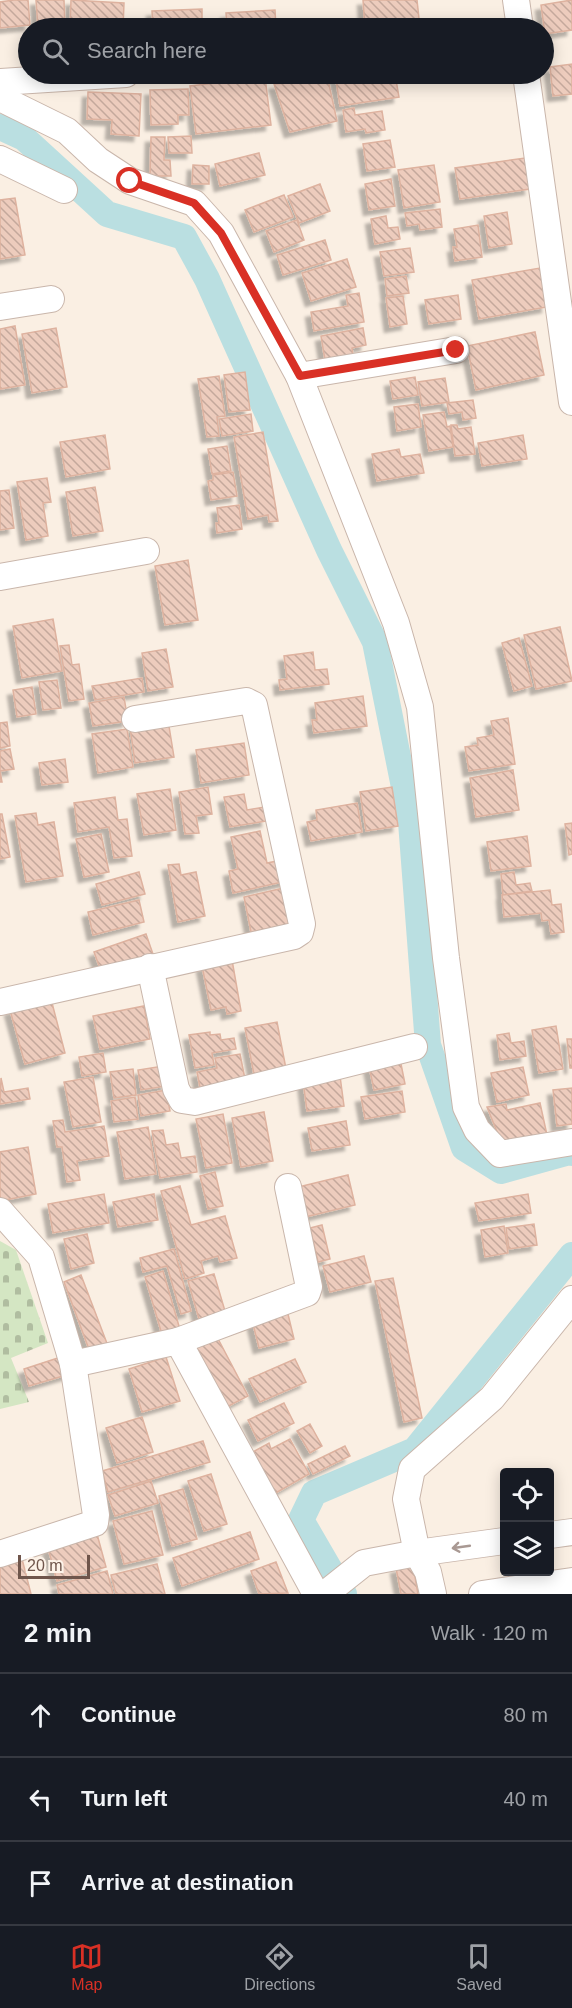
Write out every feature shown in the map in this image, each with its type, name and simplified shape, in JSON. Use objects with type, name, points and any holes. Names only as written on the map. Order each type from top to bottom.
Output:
[{"type":"street","points":[[516,0],[519,18]]},
{"type":"street","points":[[0,82],[18,81]]},
{"type":"street","points":[[528,84],[567,325],[572,402]]},
{"type":"street","points":[[0,98],[67,131],[98,160],[130,181],[194,203],[221,233],[300,376],[396,623],[420,707],[446,958],[466,1107],[477,1130],[500,1154],[572,1142]]},
{"type":"street","points":[[0,159],[64,190]]},
{"type":"street","points":[[0,307],[51,299]]},
{"type":"street","points":[[300,376],[456,350]]},
{"type":"street","points":[[0,577],[146,550]]},
{"type":"street","points":[[0,1002],[294,936],[300,932],[303,924],[254,705],[246,701],[135,719]]},
{"type":"street","points":[[150,967],[176,1089],[182,1100],[195,1102],[414,1047]]},
{"type":"street","points":[[74,1364],[178,1341],[308,1293],[309,1287],[288,1187]]},
{"type":"street","points":[[0,1211],[41,1257],[74,1364],[96,1515],[95,1522],[0,1554]]},
{"type":"street","points":[[432,1594],[428,1572],[417,1553],[406,1499],[412,1469],[492,1398],[572,1299]]},
{"type":"street","points":[[178,1341],[316,1594]]},
{"type":"street","points":[[554,1534],[572,1532]]},
{"type":"street","points":[[325,1594],[364,1563],[500,1542]]},
{"type":"street","points":[[482,1594],[572,1581]]},
{"type":"green space","points":[[0,1241],[16,1250],[48,1343],[11,1358],[29,1402],[0,1409]]},
{"type":"building","points":[[28,0],[29,18],[18,18],[18,26],[0,28],[0,2]]},
{"type":"building","points":[[36,0],[64,0],[65,18],[37,18]]},
{"type":"building","points":[[71,0],[124,3],[123,18],[70,18]]},
{"type":"building","points":[[363,0],[417,0],[419,18],[364,18]]},
{"type":"building","points":[[572,0],[572,30],[554,33],[554,18],[543,18],[541,5]]},
{"type":"building","points":[[202,9],[202,18],[152,18],[152,11]]},
{"type":"building","points":[[275,10],[275,18],[226,18],[226,13]]},
{"type":"building","points":[[572,64],[572,94],[553,96],[554,66]]},
{"type":"building","points":[[266,84],[271,125],[196,134],[190,86]]},
{"type":"building","points":[[274,84],[329,84],[337,121],[290,132]]},
{"type":"building","points":[[337,84],[397,84],[399,97],[340,106]]},
{"type":"building","points":[[188,89],[189,115],[178,115],[178,124],[151,125],[150,90]]},
{"type":"building","points":[[88,92],[141,94],[139,136],[111,134],[112,120],[87,119]]},
{"type":"building","points":[[354,108],[355,115],[382,111],[385,130],[366,133],[365,129],[346,132],[343,110]]},
{"type":"building","points":[[191,136],[192,153],[169,153],[168,137]]},
{"type":"building","points":[[151,137],[165,137],[164,160],[170,160],[171,176],[150,176]]},
{"type":"building","points":[[390,140],[395,167],[367,171],[363,144]]},
{"type":"building","points":[[259,153],[265,175],[220,186],[215,164]]},
{"type":"building","points":[[525,158],[530,189],[460,199],[455,168]]},
{"type":"building","points":[[193,165],[209,166],[209,184],[192,184]]},
{"type":"building","points":[[434,165],[440,202],[404,208],[398,170]]},
{"type":"building","points":[[391,179],[395,206],[369,210],[365,184]]},
{"type":"building","points":[[320,184],[330,211],[299,223],[288,196]]},
{"type":"building","points":[[284,195],[293,217],[254,232],[245,210]]},
{"type":"building","points":[[15,198],[25,255],[0,259],[0,200]]},
{"type":"building","points":[[440,209],[442,227],[420,230],[419,224],[407,226],[405,213]]},
{"type":"building","points":[[507,212],[512,244],[489,248],[484,216]]},
{"type":"building","points":[[386,216],[388,228],[398,227],[400,239],[375,244],[371,219]]},
{"type":"building","points":[[297,220],[304,240],[274,252],[266,231]]},
{"type":"building","points":[[478,225],[482,257],[455,261],[453,247],[457,247],[454,229]]},
{"type":"building","points":[[325,240],[331,260],[283,275],[277,255]]},
{"type":"building","points":[[410,248],[414,272],[384,276],[380,252]]},
{"type":"building","points":[[347,259],[356,287],[311,301],[302,273]]},
{"type":"building","points":[[540,268],[547,307],[479,319],[472,280]]},
{"type":"building","points":[[406,276],[409,293],[387,296],[385,279]]},
{"type":"building","points":[[359,293],[364,322],[314,331],[311,312],[348,306],[346,295]]},
{"type":"building","points":[[458,295],[461,319],[429,324],[425,300]]},
{"type":"building","points":[[403,296],[407,324],[390,327],[386,298]]},
{"type":"building","points":[[15,326],[25,385],[0,389],[0,329]]},
{"type":"building","points":[[56,328],[67,387],[32,393],[22,334]]},
{"type":"building","points":[[363,328],[366,345],[352,348],[354,361],[326,366],[321,336]]},
{"type":"building","points":[[535,332],[544,375],[476,390],[467,346]]},
{"type":"building","points":[[245,372],[250,410],[229,412],[224,375]]},
{"type":"building","points":[[219,376],[225,416],[217,417],[219,436],[207,437],[198,379]]},
{"type":"building","points":[[415,377],[418,395],[393,399],[390,381]]},
{"type":"building","points":[[445,378],[449,402],[422,406],[418,382]]},
{"type":"building","points":[[473,400],[476,418],[463,420],[462,412],[449,414],[447,403]]},
{"type":"building","points":[[418,404],[421,427],[397,431],[394,407]]},
{"type":"building","points":[[444,412],[447,427],[450,426],[453,447],[429,451],[423,415]]},
{"type":"building","points":[[251,414],[253,431],[222,436],[219,419]]},
{"type":"building","points":[[451,425],[457,425],[458,429],[471,427],[475,454],[455,456]]},
{"type":"building","points":[[263,432],[278,521],[269,522],[268,515],[248,519],[234,437]]},
{"type":"building","points":[[105,435],[110,469],[66,477],[60,442]]},
{"type":"building","points":[[523,435],[527,459],[482,466],[478,443]]},
{"type":"building","points":[[227,446],[231,471],[212,474],[208,449]]},
{"type":"building","points":[[399,449],[401,457],[420,454],[424,473],[377,481],[372,454]]},
{"type":"building","points":[[233,472],[237,496],[211,500],[208,481],[213,480],[213,475]]},
{"type":"building","points":[[47,478],[51,502],[43,503],[48,536],[26,540],[17,482]]},
{"type":"building","points":[[95,487],[103,531],[73,536],[66,492]]},
{"type":"building","points":[[9,490],[14,528],[0,530],[0,491]]},
{"type":"building","points":[[239,505],[242,529],[217,533],[216,523],[219,523],[217,508]]},
{"type":"building","points":[[188,560],[198,620],[165,625],[155,566]]},
{"type":"building","points":[[53,619],[62,671],[22,678],[13,626]]},
{"type":"building","points":[[560,627],[572,681],[536,689],[524,635]]},
{"type":"building","points":[[519,638],[532,686],[514,691],[502,643]]},
{"type":"building","points":[[69,645],[72,665],[79,664],[84,699],[69,701],[60,646]]},
{"type":"building","points":[[166,649],[173,687],[148,691],[142,653]]},
{"type":"building","points":[[313,652],[315,670],[327,669],[329,684],[280,690],[279,680],[287,679],[284,656]]},
{"type":"building","points":[[142,678],[144,692],[95,700],[92,686]]},
{"type":"building","points":[[57,680],[61,708],[43,710],[39,682]]},
{"type":"building","points":[[32,687],[36,714],[17,717],[13,690]]},
{"type":"building","points":[[363,696],[367,726],[314,733],[312,720],[317,720],[315,703]]},
{"type":"building","points":[[124,697],[128,721],[93,726],[89,703]]},
{"type":"building","points":[[508,718],[515,764],[469,771],[465,747],[478,745],[477,738],[494,735],[491,721]]},
{"type":"building","points":[[168,720],[174,757],[135,763],[130,727]]},
{"type":"building","points":[[7,722],[10,746],[0,748],[0,723]]},
{"type":"building","points":[[127,729],[133,767],[98,773],[92,734]]},
{"type":"building","points":[[244,743],[249,775],[201,783],[196,750]]},
{"type":"building","points":[[10,749],[14,769],[0,771],[0,751]]},
{"type":"building","points":[[65,759],[68,782],[42,785],[39,763]]},
{"type":"building","points":[[513,770],[519,810],[476,817],[470,778]]},
{"type":"building","points":[[208,787],[212,814],[196,816],[199,833],[185,834],[179,792]]},
{"type":"building","points":[[392,787],[398,826],[366,831],[360,792]]},
{"type":"building","points":[[170,789],[176,830],[144,835],[137,794]]},
{"type":"building","points":[[244,794],[247,810],[264,807],[267,821],[230,827],[224,797]]},
{"type":"building","points":[[115,797],[118,820],[127,819],[132,856],[114,858],[109,827],[78,832],[74,803]]},
{"type":"building","points":[[357,803],[362,832],[311,841],[307,822],[317,820],[316,810]]},
{"type":"building","points":[[36,813],[38,825],[54,822],[63,876],[26,882],[15,816]]},
{"type":"building","points":[[0,814],[2,814],[10,857],[0,859]]},
{"type":"building","points":[[572,823],[572,854],[569,855],[565,824]]},
{"type":"building","points":[[260,831],[267,863],[282,860],[287,881],[233,893],[229,871],[238,869],[231,837]]},
{"type":"building","points":[[101,834],[109,872],[84,877],[76,839]]},
{"type":"building","points":[[527,836],[531,866],[491,871],[487,842]]},
{"type":"building","points":[[179,864],[181,875],[196,872],[205,916],[178,922],[168,865]]},
{"type":"building","points":[[139,872],[145,894],[102,905],[96,884]]},
{"type":"building","points":[[514,872],[516,885],[530,883],[532,891],[503,895],[501,874]]},
{"type":"building","points":[[288,887],[295,923],[251,932],[244,897]]},
{"type":"building","points":[[550,890],[552,905],[561,904],[564,932],[551,934],[549,920],[542,921],[541,913],[504,917],[502,895]]},
{"type":"building","points":[[139,900],[144,922],[93,935],[88,912]]},
{"type":"building","points":[[146,934],[154,957],[102,974],[94,952]]},
{"type":"building","points":[[232,960],[241,1011],[227,1014],[226,1007],[211,1010],[202,966]]},
{"type":"building","points":[[51,999],[65,1053],[25,1064],[10,1010]]},
{"type":"building","points":[[144,1006],[150,1039],[100,1049],[93,1016]]},
{"type":"building","points":[[277,1022],[287,1074],[255,1080],[245,1028]]},
{"type":"building","points":[[556,1026],[563,1069],[539,1073],[532,1030]]},
{"type":"building","points":[[210,1032],[210,1035],[220,1034],[221,1040],[234,1038],[236,1049],[212,1053],[214,1065],[195,1068],[189,1035]]},
{"type":"building","points":[[509,1033],[511,1043],[524,1041],[526,1056],[500,1060],[497,1035]]},
{"type":"building","points":[[567,1039],[572,1039],[572,1068],[570,1068]]},
{"type":"building","points":[[103,1053],[106,1072],[82,1076],[79,1057]]},
{"type":"building","points":[[240,1054],[246,1084],[201,1093],[197,1072],[217,1068],[215,1058]]},
{"type":"building","points":[[400,1059],[405,1084],[374,1090],[369,1066]]},
{"type":"building","points":[[163,1066],[167,1086],[141,1090],[138,1070]]},
{"type":"building","points":[[523,1067],[529,1095],[497,1102],[491,1073]]},
{"type":"building","points":[[133,1069],[136,1095],[114,1098],[110,1072]]},
{"type":"building","points":[[340,1076],[344,1106],[307,1111],[303,1081]]},
{"type":"building","points":[[93,1077],[101,1122],[73,1127],[64,1082]]},
{"type":"building","points":[[1,1078],[4,1092],[28,1088],[30,1099],[0,1104]]},
{"type":"building","points":[[572,1088],[572,1124],[557,1126],[553,1090]]},
{"type":"building","points":[[166,1090],[170,1111],[141,1116],[138,1095]]},
{"type":"building","points":[[402,1091],[405,1112],[365,1119],[361,1097]]},
{"type":"building","points":[[135,1097],[138,1119],[114,1122],[111,1101]]},
{"type":"building","points":[[540,1103],[547,1135],[502,1144],[487,1107],[506,1104],[507,1110]]},
{"type":"building","points":[[264,1112],[273,1161],[241,1167],[232,1118]]},
{"type":"building","points":[[223,1114],[232,1163],[206,1168],[196,1119]]},
{"type":"building","points":[[63,1120],[65,1132],[104,1126],[109,1156],[77,1161],[80,1180],[67,1182],[62,1147],[57,1147],[53,1121]]},
{"type":"building","points":[[346,1121],[350,1145],[312,1151],[308,1128]]},
{"type":"building","points":[[148,1127],[156,1174],[125,1179],[117,1132]]},
{"type":"building","points":[[163,1130],[166,1145],[178,1143],[181,1158],[195,1156],[197,1172],[160,1178],[152,1131]]},
{"type":"building","points":[[28,1147],[36,1194],[0,1201],[0,1152]]},
{"type":"building","points":[[215,1172],[223,1206],[208,1209],[200,1176]]},
{"type":"building","points":[[348,1175],[355,1205],[301,1218],[294,1188]]},
{"type":"building","points":[[180,1186],[191,1225],[225,1216],[237,1258],[220,1262],[218,1256],[201,1261],[204,1273],[185,1279],[161,1191]]},
{"type":"building","points":[[104,1194],[109,1223],[53,1233],[48,1204]]},
{"type":"building","points":[[154,1194],[158,1220],[118,1227],[113,1202]]},
{"type":"building","points":[[528,1194],[531,1213],[479,1221],[475,1203]]},
{"type":"building","points":[[534,1224],[537,1245],[509,1249],[506,1228]]},
{"type":"building","points":[[322,1225],[330,1259],[318,1262],[310,1228]]},
{"type":"building","points":[[504,1226],[508,1253],[485,1257],[481,1230]]},
{"type":"building","points":[[87,1234],[94,1263],[71,1269],[64,1239]]},
{"type":"building","points":[[174,1249],[191,1311],[181,1314],[167,1266],[143,1272],[140,1258]]},
{"type":"building","points":[[364,1256],[371,1282],[330,1292],[323,1266]]},
{"type":"building","points":[[163,1271],[181,1333],[163,1338],[145,1277]]},
{"type":"building","points":[[214,1274],[225,1311],[199,1319],[188,1281]]},
{"type":"building","points":[[81,1275],[108,1346],[90,1352],[64,1282]]},
{"type":"building","points":[[393,1278],[422,1418],[404,1422],[375,1281]]},
{"type":"building","points":[[287,1310],[294,1339],[259,1348],[252,1320]]},
{"type":"building","points":[[215,1333],[248,1396],[221,1410],[189,1346]]},
{"type":"building","points":[[64,1356],[70,1374],[29,1386],[24,1369]]},
{"type":"building","points":[[166,1357],[180,1401],[142,1412],[129,1369]]},
{"type":"building","points":[[295,1359],[306,1382],[260,1402],[249,1379]]},
{"type":"building","points":[[284,1403],[294,1423],[258,1441],[248,1420]]},
{"type":"building","points":[[142,1417],[153,1452],[117,1463],[106,1428]]},
{"type":"building","points":[[310,1424],[322,1446],[310,1453],[297,1431]]},
{"type":"building","points":[[290,1439],[309,1474],[274,1494],[251,1453],[269,1443],[271,1449]]},
{"type":"building","points":[[203,1441],[210,1462],[108,1492],[102,1471]]},
{"type":"building","points":[[345,1446],[350,1456],[313,1474],[308,1464]]},
{"type":"building","points":[[211,1474],[227,1524],[204,1531],[188,1481]]},
{"type":"building","points":[[151,1481],[158,1503],[115,1516],[108,1495]]},
{"type":"building","points":[[183,1489],[197,1539],[172,1546],[159,1496]]},
{"type":"building","points":[[152,1511],[163,1555],[124,1564],[113,1521]]},
{"type":"building","points":[[250,1532],[259,1559],[182,1586],[173,1558]]},
{"type":"building","points":[[97,1534],[106,1567],[57,1581],[48,1548]]},
{"type":"building","points":[[21,1555],[31,1594],[0,1594],[0,1560]]},
{"type":"building","points":[[276,1562],[288,1593],[259,1594],[251,1571]]},
{"type":"building","points":[[157,1564],[165,1594],[116,1594],[111,1575]]},
{"type":"building","points":[[413,1565],[418,1594],[401,1594],[396,1568]]},
{"type":"building","points":[[107,1571],[113,1594],[59,1594],[57,1585]]},
{"type":"waterway","points":[[0,127],[24,138],[107,214],[184,237],[207,279],[329,550],[375,642],[411,822],[428,1045],[464,1148],[501,1171],[572,1153]]},
{"type":"waterway","points":[[344,1594],[301,1520],[314,1493],[415,1450],[572,1255]]},
{"type":"route","points":[[130,181],[194,203],[221,233],[300,376],[456,350]]}]
